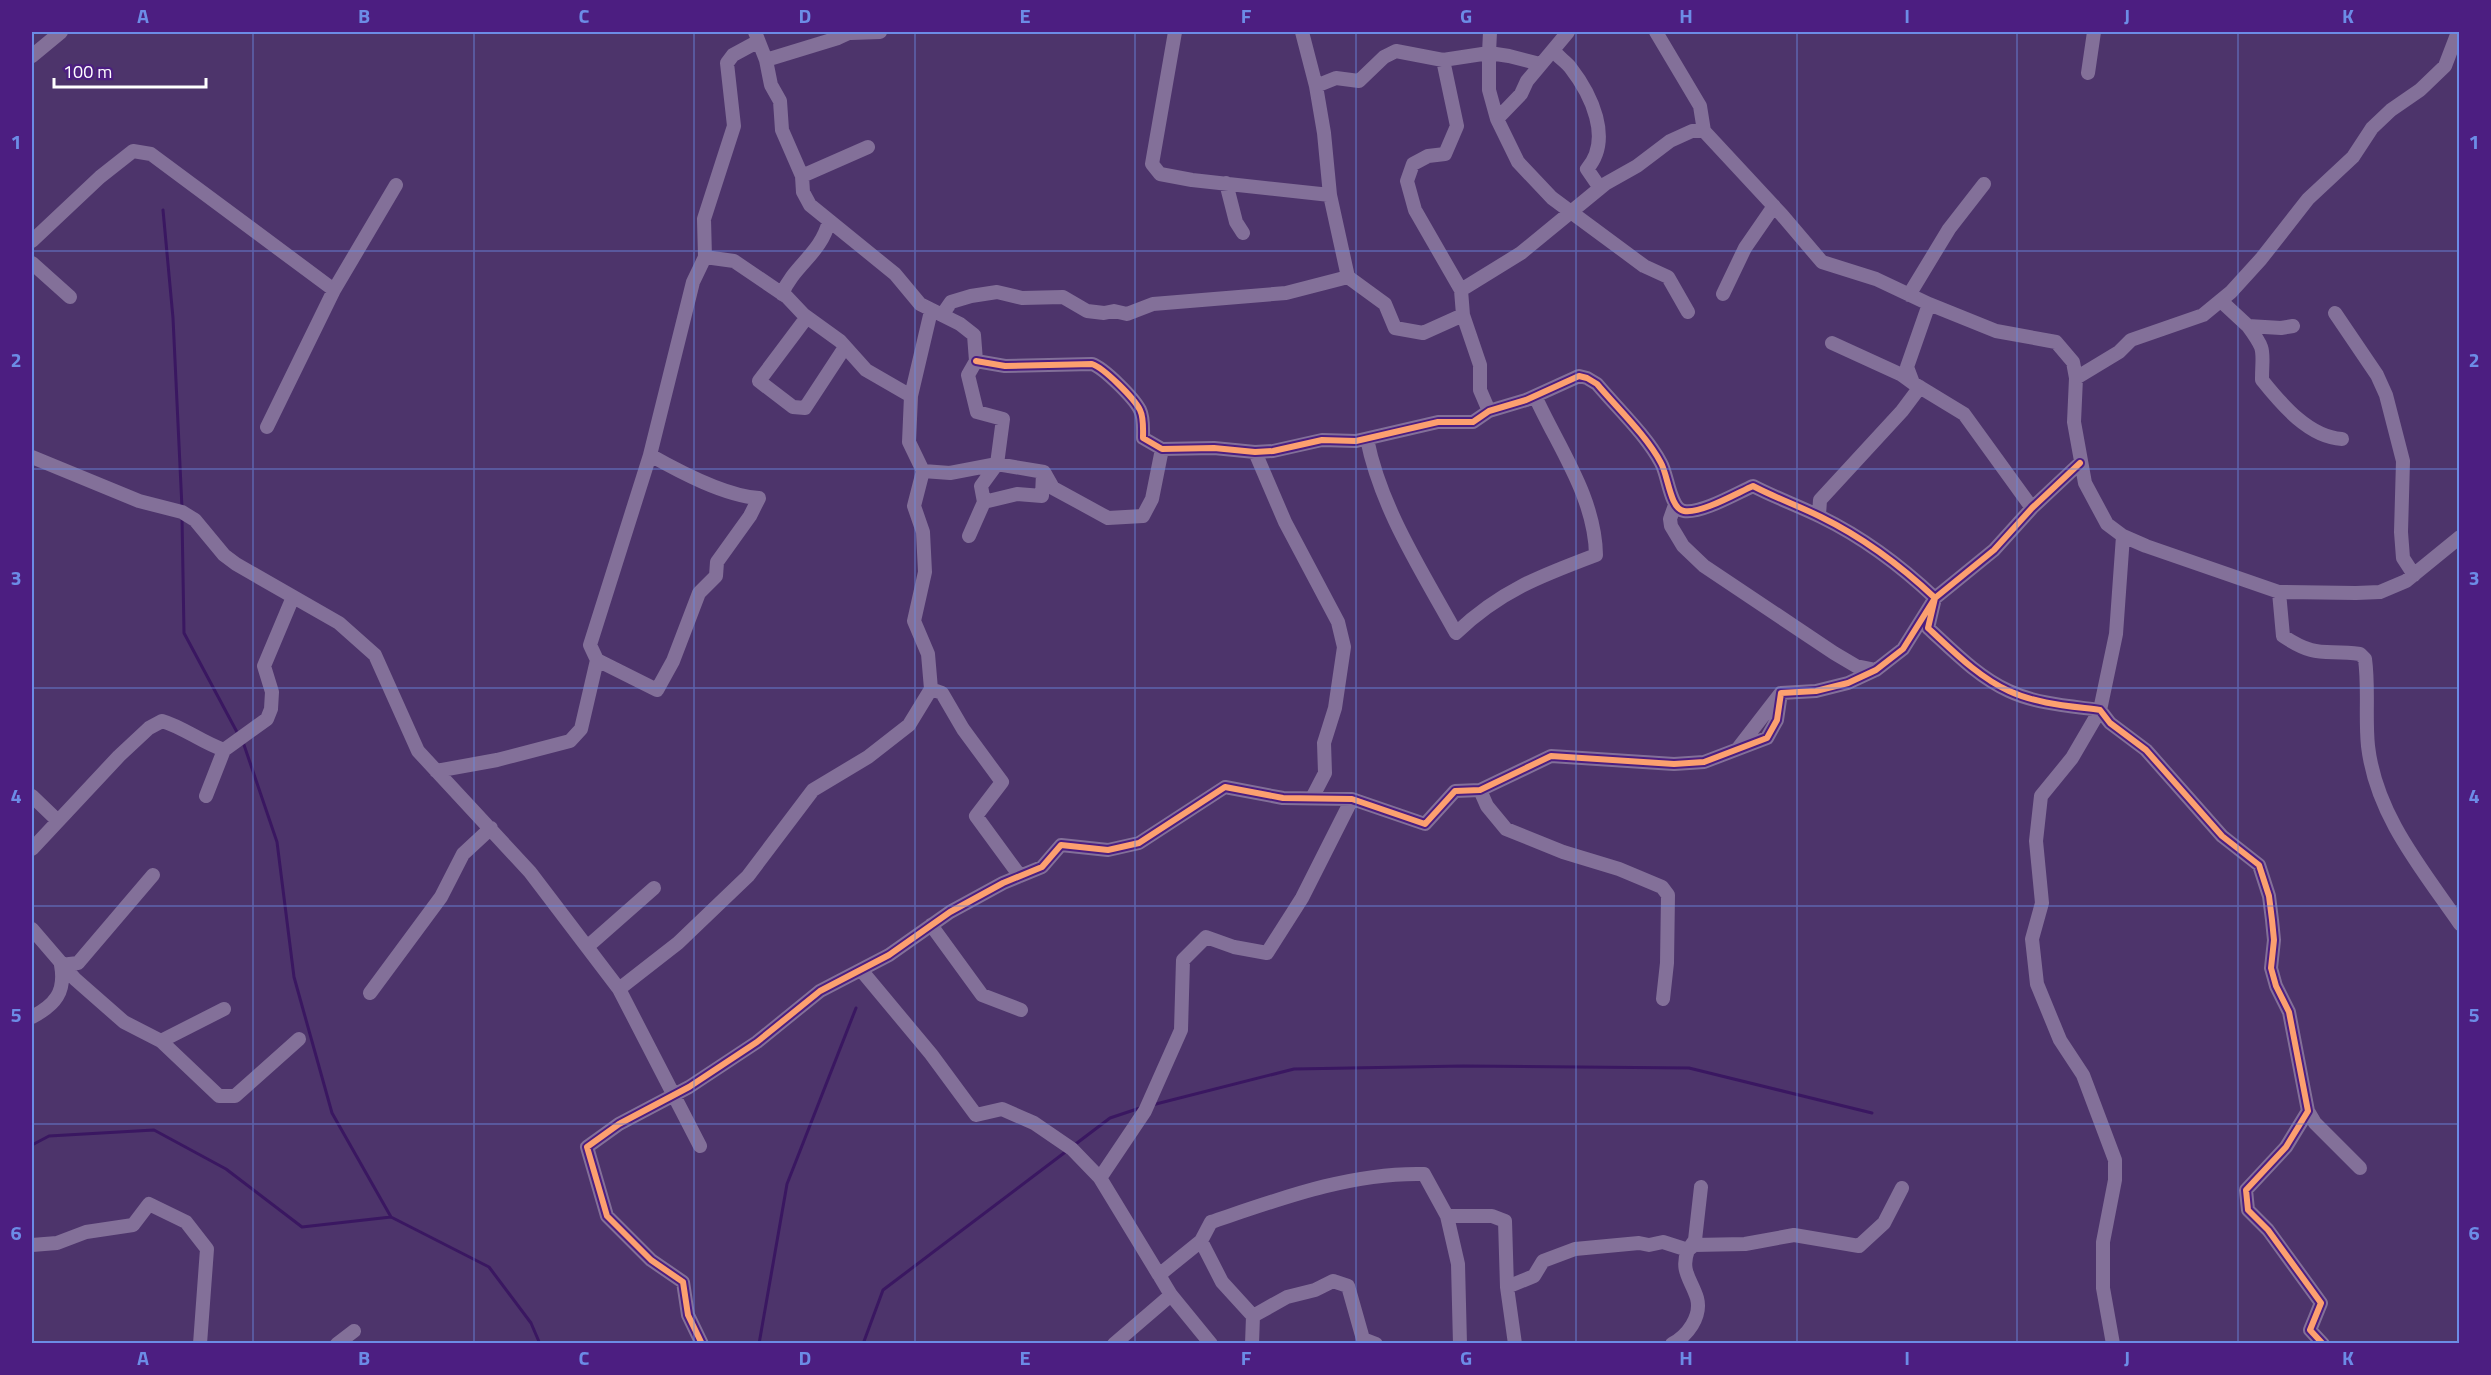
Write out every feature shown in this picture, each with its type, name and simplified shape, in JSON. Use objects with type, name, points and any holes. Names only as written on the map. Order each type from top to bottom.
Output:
[{"type":"street","points":[[766,60],[851,32],[880,32]]},
{"type":"street","points":[[1175,32],[1152,164],[1160,174],[1330,195]]},
{"type":"street","points":[[1302,32],[1316,86],[1324,133],[1330,195],[1348,277],[1385,303],[1388,318],[1395,328],[1424,333],[1463,315]]},
{"type":"street","points":[[1490,32],[1489,90],[1497,119],[1518,162],[1552,198],[1644,266],[1668,277],[1688,312]]},
{"type":"street","points":[[1497,119],[1521,94],[1527,81],[1540,64],[1554,51],[1555,44],[1568,32]]},
{"type":"street","points":[[1656,32],[1700,106],[1704,131],[1774,206],[1822,262],[1876,279],[1929,304],[1996,331],[2055,342],[2073,362],[2076,378],[2074,422],[2085,483],[2107,524],[2123,536],[2279,592],[2380,592],[2414,574],[2460,537]]},
{"type":"street","points":[[2088,73],[2094,32]]},
{"type":"street","points":[[2076,378],[2119,352],[2131,340],[2203,315],[2221,300],[2261,259],[2308,199],[2353,157],[2372,128],[2391,110],[2420,90],[2445,66],[2458,32]]},
{"type":"street","points":[[32,56],[53,34]]},
{"type":"street","points":[[436,771],[497,760],[570,741],[581,729],[597,660],[590,645],[650,455],[693,282],[705,257],[704,219],[734,126],[727,63],[733,55],[756,37],[766,60],[771,85],[780,101],[782,130],[802,176],[803,192],[810,205],[895,274],[920,304],[974,335],[976,361],[968,375],[976,412],[1003,419],[997,464],[981,486],[984,502],[969,536]]},
{"type":"street","points":[[1316,86],[1336,78],[1359,81],[1384,57],[1396,51],[1443,60],[1489,53],[1540,64]]},
{"type":"street","points":[[1554,51],[1570,67],[1593,102],[1599,144],[1596,158],[1587,169],[1600,188]]},
{"type":"street","points":[[1443,60],[1457,126],[1445,154],[1428,156],[1413,164],[1407,181],[1415,210],[1461,290],[1463,315],[1480,365],[1480,390],[1489,411]]},
{"type":"street","points":[[1461,290],[1521,253],[1600,188],[1670,141],[1692,130],[1704,131]]},
{"type":"street","points":[[802,176],[868,147]]},
{"type":"street","points":[[32,240],[100,177],[133,151],[151,154],[334,290]]},
{"type":"street","points":[[1226,183],[1230,204],[1243,233]]},
{"type":"street","points":[[1909,295],[1949,229],[1984,184]]},
{"type":"street","points":[[267,427],[334,290],[396,185]]},
{"type":"street","points":[[1723,294],[1745,248],[1774,206]]},
{"type":"street","points":[[782,294],[788,281],[818,248],[829,221]]},
{"type":"street","points":[[705,257],[734,261],[782,294],[845,347],[866,370],[911,396]]},
{"type":"street","points":[[32,263],[70,297]]},
{"type":"street","points":[[619,989],[678,943],[748,876],[813,790],[868,757],[909,725],[931,689],[927,654],[914,621],[926,572],[923,532],[914,506],[923,471],[909,442],[911,396],[936,313],[951,302],[970,296],[998,292],[1022,298],[1063,297],[1087,311],[1104,313],[1114,310],[1127,314],[1153,304],[1286,293],[1348,277]]},
{"type":"street","points":[[2221,300],[2262,343],[2265,356],[2262,380],[2271,391],[2314,432],[2342,439]]},
{"type":"street","points":[[1916,385],[1907,367],[1929,304]]},
{"type":"street","points":[[2335,313],[2377,375],[2386,395],[2403,460],[2401,532],[2403,558],[2414,574]]},
{"type":"street","points":[[807,317],[759,381],[794,408],[805,408],[845,347]]},
{"type":"street","points":[[2247,326],[2281,328],[2293,326]]},
{"type":"street","points":[[1832,343],[1902,375],[1964,414],[2032,508]]},
{"type":"street","points":[[976,361],[1005,366],[1092,364],[1098,366],[1141,411],[1143,438],[1162,449],[1214,448],[1255,452],[1273,451],[1322,440],[1356,441],[1438,422],[1473,422],[1489,411],[1535,396],[1579,376],[1587,378],[1597,384],[1658,458],[1670,483],[1675,505],[1670,519],[1671,526],[1683,546],[1704,566],[1834,653],[1856,666],[1876,670]]},
{"type":"street","points":[[1819,515],[1820,500],[1902,411],[1916,385]]},
{"type":"street","points":[[1367,439],[1379,483],[1417,567],[1456,633],[1481,609],[1500,597],[1540,576],[1596,555],[1595,530],[1571,464],[1554,438],[1535,396]]},
{"type":"street","points":[[1044,472],[1053,488],[1107,518],[1143,516],[1152,499],[1162,449]]},
{"type":"street","points":[[1255,452],[1285,522],[1338,622],[1344,647],[1335,708],[1324,743],[1325,773],[1312,798]]},
{"type":"street","points":[[597,660],[657,690],[673,661],[699,593],[716,576],[717,562],[750,516],[759,498],[749,497],[677,471],[650,455]]},
{"type":"street","points":[[32,457],[139,501],[182,512],[195,520],[224,555],[236,564],[339,622],[375,656],[418,751],[530,872],[619,989],[700,1146]]},
{"type":"street","points":[[702,1344],[688,1315],[683,1282],[651,1260],[607,1216],[587,1147],[619,1124],[690,1087],[757,1042],[820,991],[888,955],[931,925],[1020,876],[1042,867],[1061,845],[1108,850],[1139,843],[1225,787],[1283,798],[1352,799],[1425,824],[1455,792],[1480,790],[1551,756],[1674,764],[1704,762],[1767,738],[1777,720],[1781,693],[1816,691],[1848,683],[1876,670],[1903,649],[1935,598],[1994,550],[2032,508],[2080,463]]},
{"type":"street","points":[[923,471],[950,473],[997,464],[1044,472]]},
{"type":"street","points":[[984,502],[1017,494],[1042,496],[1044,472]]},
{"type":"street","points":[[1675,505],[1686,512],[1700,509],[1753,486],[1786,503],[1819,515],[1857,536],[1902,567],[1935,598]]},
{"type":"street","points":[[2113,1344],[2103,1288],[2103,1242],[2113,1190],[2115,1160],[2083,1075],[2060,1040],[2037,984],[2032,939],[2042,903],[2036,841],[2041,796],[2072,758],[2100,710],[2116,634],[2123,536]]},
{"type":"street","points":[[2279,592],[2283,636],[2303,650],[2328,654],[2360,654],[2364,659],[2368,748],[2377,784],[2406,849],[2460,924]]},
{"type":"street","points":[[206,796],[224,750],[241,740],[267,719],[271,709],[272,692],[264,666],[293,597]]},
{"type":"street","points":[[1935,598],[1928,628],[1959,657],[2008,691],[2050,703],[2100,710],[2110,723],[2146,750],[2222,836],[2259,865],[2269,896],[2272,920],[2274,940],[2271,968],[2276,986],[2289,1012],[2308,1112],[2321,1129],[2360,1168]]},
{"type":"street","points":[[931,689],[942,693],[963,729],[1002,782],[976,816],[1020,876]]},
{"type":"street","points":[[32,849],[119,756],[149,728],[162,721],[174,724],[202,742],[224,750]]},
{"type":"street","points":[[1480,790],[1487,806],[1506,829],[1563,852],[1619,869],[1662,887],[1668,895],[1667,963],[1663,999]]},
{"type":"street","points":[[32,796],[58,820]]},
{"type":"street","points":[[1100,1178],[1146,1106],[1181,1030],[1183,960],[1206,937],[1234,947],[1267,954],[1302,898],[1352,799]]},
{"type":"street","points":[[370,993],[441,897],[463,854],[490,828]]},
{"type":"street","points":[[61,965],[78,963],[153,875]]},
{"type":"street","points":[[587,947],[654,888]]},
{"type":"street","points":[[931,925],[982,995],[1021,1010]]},
{"type":"street","points":[[32,929],[61,965],[124,1022],[161,1041],[211,1091],[219,1096],[234,1096],[299,1039]]},
{"type":"street","points":[[32,1017],[58,997],[63,988],[61,965]]},
{"type":"street","points":[[861,970],[931,1054],[976,1115],[1002,1109],[1034,1123],[1070,1148],[1100,1178],[1171,1295],[1211,1344]]},
{"type":"street","points":[[161,1041],[224,1009]]},
{"type":"street","points":[[2308,1112],[2286,1147],[2246,1190],[2248,1210],[2268,1230],[2321,1303],[2310,1330],[2323,1344]]},
{"type":"street","points":[[1159,1275],[1201,1241],[1211,1222],[1276,1200],[1389,1173],[1424,1174],[1447,1216],[1458,1263],[1460,1344]]},
{"type":"street","points":[[1672,1344],[1683,1340],[1692,1326],[1697,1309],[1696,1297],[1684,1271],[1688,1250],[1695,1240],[1701,1187]]},
{"type":"street","points":[[1688,1250],[1694,1245],[1704,1243],[1745,1244],[1794,1235],[1858,1246],[1884,1223],[1902,1188]]},
{"type":"street","points":[[32,1245],[57,1243],[86,1232],[133,1225],[149,1204],[186,1222],[207,1249],[200,1344]]},
{"type":"street","points":[[1447,1216],[1492,1216],[1505,1221],[1507,1287],[1515,1344]]},
{"type":"street","points":[[1201,1241],[1222,1282],[1252,1316],[1252,1344]]},
{"type":"street","points":[[1507,1287],[1534,1276],[1544,1261],[1575,1249],[1639,1243],[1649,1245],[1663,1242],[1688,1250]]},
{"type":"street","points":[[1252,1316],[1287,1297],[1315,1290],[1333,1281],[1348,1286],[1363,1339],[1376,1344]]},
{"type":"street","points":[[1114,1344],[1171,1295]]},
{"type":"street","points":[[337,1344],[354,1331]]},
{"type":"waterway","points":[[163,210],[173,318],[182,508]]},
{"type":"waterway","points":[[182,517],[184,633],[238,734]]},
{"type":"waterway","points":[[243,742],[277,842],[294,977],[332,1113],[391,1217],[489,1267],[531,1323],[540,1344]]},
{"type":"waterway","points":[[759,1344],[787,1184],[856,1008]]},
{"type":"waterway","points":[[1152,1105],[1294,1069],[1463,1066],[1689,1068],[1872,1113]]},
{"type":"waterway","points":[[1073,1146],[1110,1118],[1140,1108]]},
{"type":"waterway","points":[[32,1145],[49,1136],[154,1130],[226,1169],[302,1227],[391,1217]]},
{"type":"waterway","points":[[863,1344],[883,1290],[1068,1150]]},
{"type":"cycle path","points":[[976,361],[1005,366],[1092,364],[1111,377],[1132,398],[1141,413],[1143,438],[1162,449],[1214,448],[1255,452],[1273,451],[1322,440],[1356,441],[1438,422],[1473,422],[1489,411],[1526,400],[1579,376],[1587,378],[1597,384],[1648,442],[1661,463],[1672,498],[1679,509],[1684,511],[1700,509],[1753,486],[1813,513],[1837,525],[1881,553],[1935,598],[1928,628],[1987,678],[2009,691],[2031,699],[2100,710],[2110,723],[2146,750],[2222,836],[2259,865],[2269,896],[2272,920],[2274,940],[2271,968],[2276,986],[2289,1012],[2308,1111],[2286,1147],[2246,1190],[2248,1210],[2268,1230],[2321,1303],[2310,1330],[2323,1344]]},
{"type":"cycle path","points":[[702,1344],[688,1315],[683,1282],[651,1260],[607,1216],[587,1147],[619,1124],[689,1087],[757,1042],[820,991],[889,955],[950,912],[1003,883],[1042,867],[1061,845],[1108,850],[1139,843],[1225,787],[1283,798],[1352,799],[1425,824],[1455,791],[1480,790],[1551,756],[1674,764],[1704,762],[1767,738],[1777,720],[1781,693],[1816,691],[1848,683],[1876,670],[1903,649],[1935,598],[1994,550],[2032,508],[2080,463]]}]
